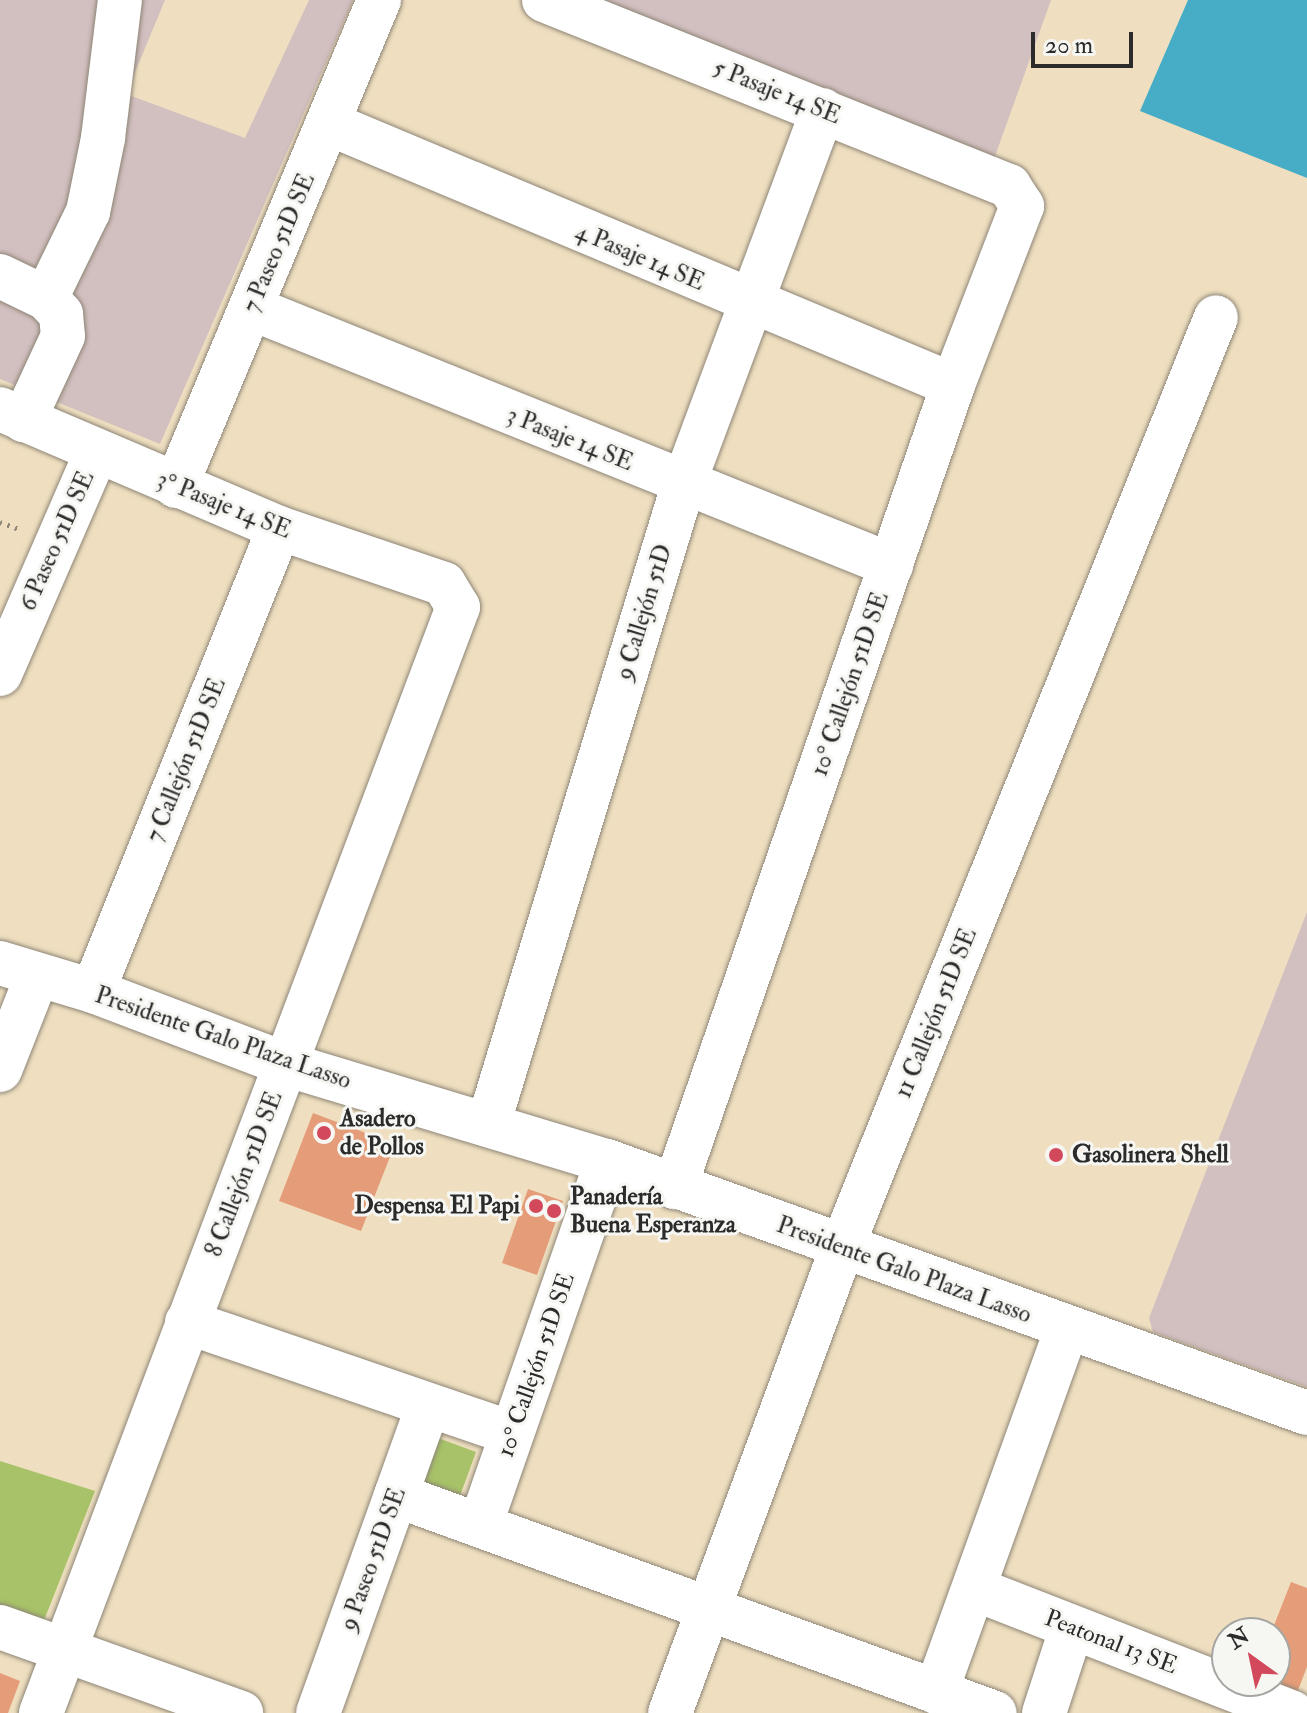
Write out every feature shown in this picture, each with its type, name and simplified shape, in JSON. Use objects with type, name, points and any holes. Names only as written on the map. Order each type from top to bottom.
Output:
[{"type":"street","points":[[46,298],[88,212],[103,138],[120,0]]},
{"type":"street","name":"7 Paseo 51D SE","points":[[176,486],[330,124],[379,0]]},
{"type":"street","name":"5 Pasaje 14 SE","points":[[544,0],[1009,186]]},
{"type":"street","name":"9 Callejón 51D","points":[[489,1122],[683,486],[823,110]]},
{"type":"street","name":"4 Pasaje 14 SE","points":[[330,124],[751,304],[953,385]]},
{"type":"street","name":"10° Callejón 51D SE","points":[[675,1187],[953,385],[1022,206],[1009,186]]},
{"type":"street","points":[[0,276],[46,298],[61,314],[63,336],[12,414]]},
{"type":"street","name":"3 Pasaje 14 SE","points":[[251,308],[683,486],[891,565]]},
{"type":"street","name":"11 Callejón 51D SE","points":[[670,1713],[842,1247],[1216,317]]},
{"type":"street","name":"3° Pasaje 14 SE","points":[[12,414],[96,453],[279,528],[451,590]]},
{"type":"street","name":"6 Paseo 51D SE","points":[[0,674],[96,453]]},
{"type":"street","name":"7 Callejón 51D SE","points":[[93,991],[279,528]]},
{"type":"street","name":"8 Callejón 51D SE","points":[[41,1713],[458,607],[451,590]]},
{"type":"street","points":[[0,1070],[18,969]]},
{"type":"street","name":"Presidente Galo Plaza Lasso","points":[[18,969],[93,991],[285,1064],[489,1122],[607,1161],[1307,1413]]},
{"type":"street","name":"10° Callejón 51D SE","points":[[481,1523],[607,1161]]},
{"type":"street","points":[[187,1322],[512,1433]]},
{"type":"street","points":[[936,1692],[1067,1328]]},
{"type":"street","name":"9 Paseo 51D SE","points":[[318,1713],[428,1406]]},
{"type":"street","points":[[396,1495],[481,1523],[995,1713]]},
{"type":"street","name":"Peatonal 13 SE","points":[[975,1589],[1293,1713]]},
{"type":"street","points":[[0,1627],[241,1713]]},
{"type":"street","points":[[1044,1713],[1072,1627]]},
{"type":"shaded area","points":[[0,0],[165,0],[126,94],[245,138],[309,0],[353,0],[160,444],[0,379]]},
{"type":"shaded area","points":[[575,0],[1051,0],[989,173]]},
{"type":"shaded area","points":[[1307,912],[1307,1387],[1153,1332],[1149,1318]]},
{"type":"green space","points":[[438,1438],[476,1452],[457,1504],[417,1491]]},
{"type":"green space","points":[[0,1461],[95,1491],[41,1628],[0,1614]]},
{"type":"water","points":[[1188,0],[1307,0],[1307,178],[1140,111]]},
{"type":"building","points":[[313,1113],[395,1144],[361,1231],[279,1201]]},
{"type":"building","points":[[528,1189],[563,1201],[537,1275],[502,1263]]},
{"type":"building","points":[[1291,1582],[1307,1588],[1307,1667],[1293,1703],[1282,1697],[1291,1697],[1291,1617],[1277,1617]]},
{"type":"building","points":[[0,1673],[20,1681],[8,1713],[0,1713]]},
{"type":"place","name":"Asadero de Pollos","points":[[324,1133]]},
{"type":"place","name":"Gasolinera Shell","points":[[1056,1155]]},
{"type":"place","name":"Despensa El Papi","points":[[536,1206]]},
{"type":"place","name":"Panadería Buena Esperanza","points":[[554,1211]]}]
